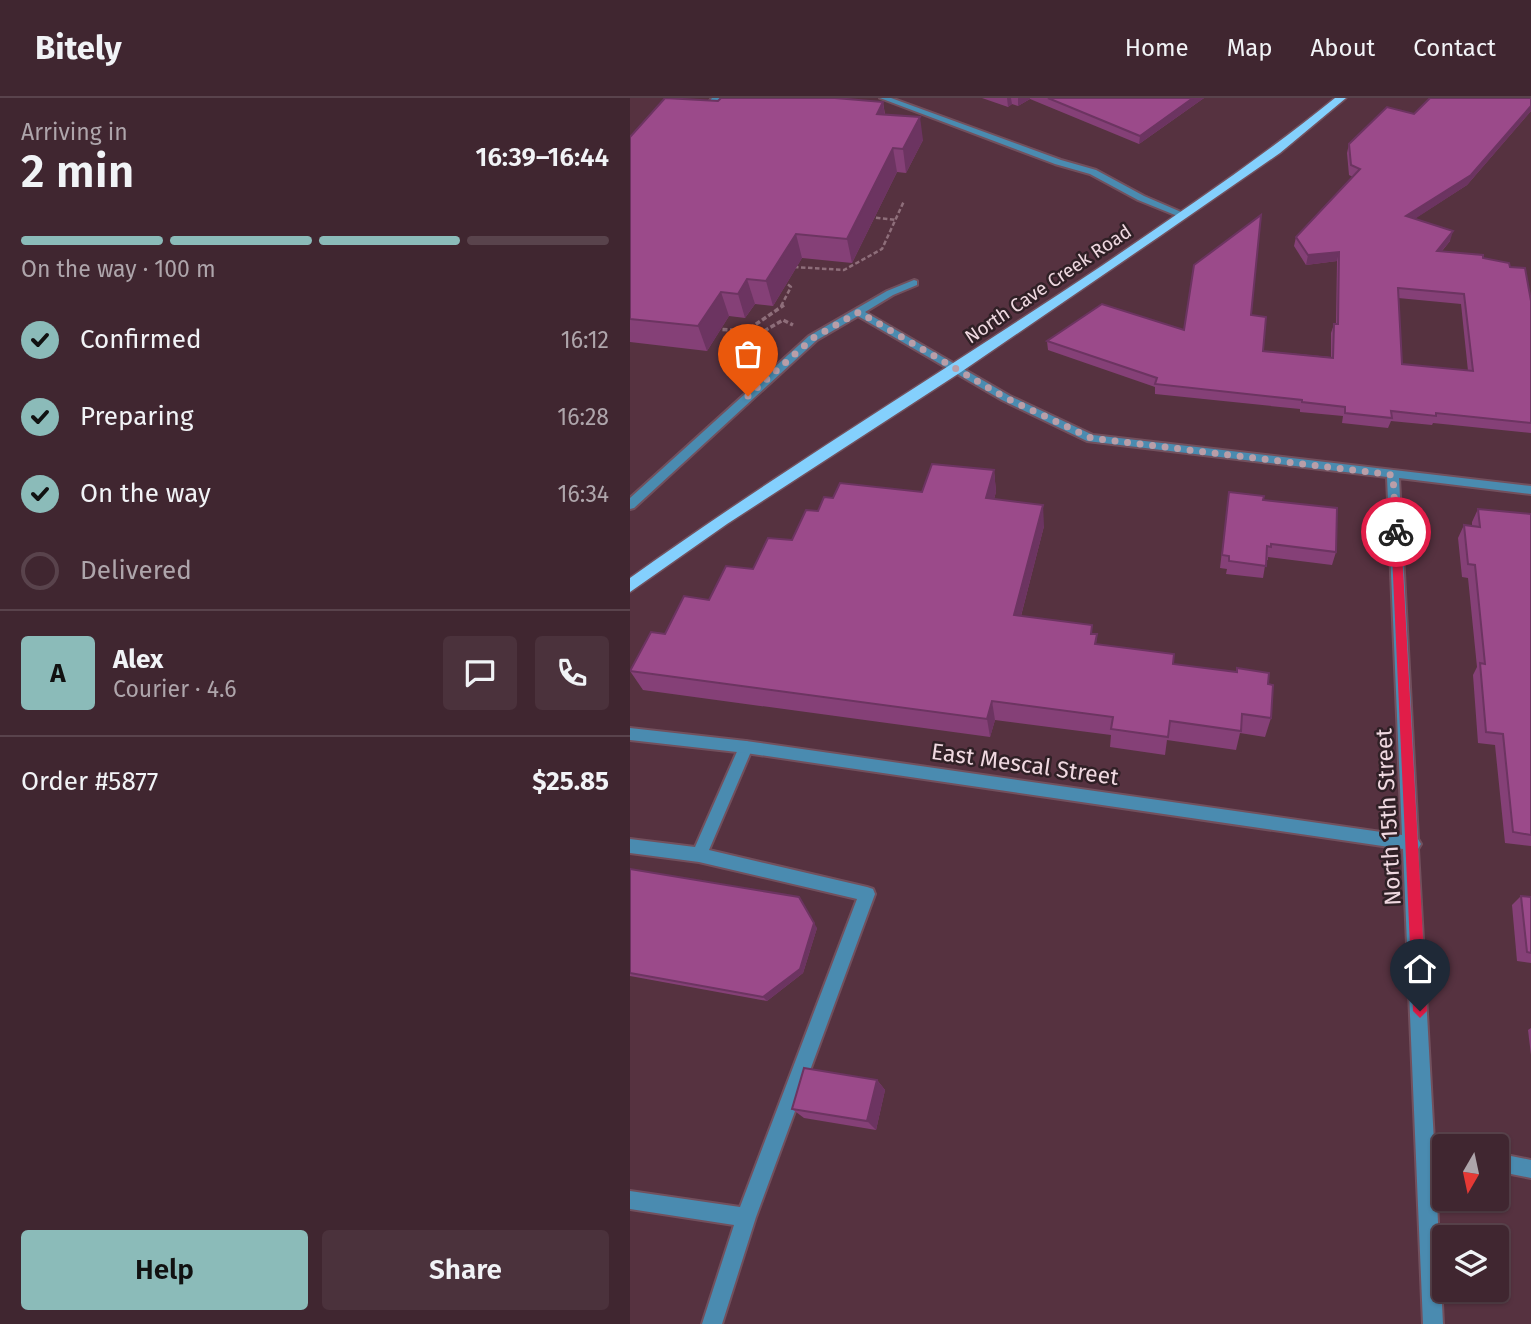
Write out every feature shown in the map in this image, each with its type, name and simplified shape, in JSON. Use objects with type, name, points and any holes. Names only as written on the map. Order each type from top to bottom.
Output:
[{"type":"main road","name":"North Cave Creek Road","points":[[630,586],[722,520],[956,369],[1183,215],[1276,151],[1341,98]]},
{"type":"street","points":[[703,114],[716,98]]},
{"type":"street","points":[[884,98],[1058,162],[1093,172],[1141,198],[1183,215]]},
{"type":"street","points":[[630,505],[816,337],[890,293],[914,283]]},
{"type":"street","points":[[859,312],[1006,398],[1091,438],[1531,490]]},
{"type":"street","name":"North 15th Street","points":[[1393,475],[1413,844],[1434,1134]]},
{"type":"street","name":"East Mescal Street","points":[[630,734],[746,747],[1413,844]]},
{"type":"street","points":[[699,855],[746,747]]},
{"type":"street","points":[[630,846],[699,855],[867,894],[746,1217],[712,1324]]},
{"type":"street","points":[[1509,1165],[1531,1169]]},
{"type":"street","points":[[630,1200],[746,1217]]},
{"type":"street","name":"North 15th Street","points":[[1433,1324],[1434,1211]]},
{"type":"path","points":[[782,267],[844,270],[882,249],[904,201]]},
{"type":"path","points":[[869,218],[896,220]]},
{"type":"path","points":[[746,335],[749,329],[785,304],[791,287],[774,274]]},
{"type":"path","points":[[709,329],[732,330],[752,338],[783,320],[816,337]]},
{"type":"building","points":[[665,98],[718,101],[721,98],[835,98],[883,102],[877,114],[920,117],[903,149],[893,148],[847,239],[796,234],[766,281],[747,279],[738,294],[721,292],[698,326],[630,319],[630,137]]},
{"type":"building","points":[[1048,98],[1193,98],[1140,136]]},
{"type":"building","points":[[1430,98],[1531,98],[1531,106],[1471,175],[1406,216],[1453,231],[1437,251],[1483,255],[1483,258],[1509,263],[1510,267],[1525,268],[1531,301],[1531,423],[1391,411],[1392,418],[1345,413],[1345,407],[1302,400],[1155,384],[1157,378],[1047,341],[1102,304],[1184,330],[1194,265],[1261,215],[1251,315],[1266,317],[1263,351],[1333,358],[1334,324],[1338,324],[1339,252],[1308,255],[1296,237],[1360,169],[1351,165],[1349,144],[1387,107],[1414,114]],"holes":[[[1398,288],[1464,294],[1473,371],[1402,364]]]},
{"type":"building","points":[[932,464],[994,470],[986,498],[1043,505],[1014,615],[1092,625],[1091,634],[1097,634],[1095,644],[1174,654],[1173,664],[1269,673],[1268,684],[1273,685],[1271,718],[1242,714],[1241,731],[1170,721],[1168,737],[1111,729],[1113,717],[992,701],[987,719],[630,671],[651,632],[665,634],[684,596],[709,600],[726,566],[753,569],[768,538],[792,540],[806,510],[818,511],[824,497],[833,498],[840,483],[922,492]]},
{"type":"building","points":[[1229,492],[1264,496],[1263,500],[1337,508],[1336,552],[1271,544],[1271,547],[1267,546],[1266,566],[1229,561],[1229,556],[1222,555]]},
{"type":"building","points":[[1478,509],[1531,514],[1531,835],[1513,832],[1503,734],[1486,732],[1480,663],[1485,664],[1475,565],[1468,564],[1464,525],[1480,527]]},
{"type":"building","points":[[630,869],[799,897],[814,923],[800,969],[763,997],[630,973]]},
{"type":"building","points":[[1521,896],[1531,897],[1531,953],[1527,952]]},
{"type":"building","points":[[804,1068],[877,1080],[867,1121],[792,1109]]},
{"type":"way so far","points":[[748,396],[813,338],[859,312],[1006,398],[1091,438],[1393,475],[1396,532]]},
{"type":"route","points":[[1396,532],[1420,1011]]}]
